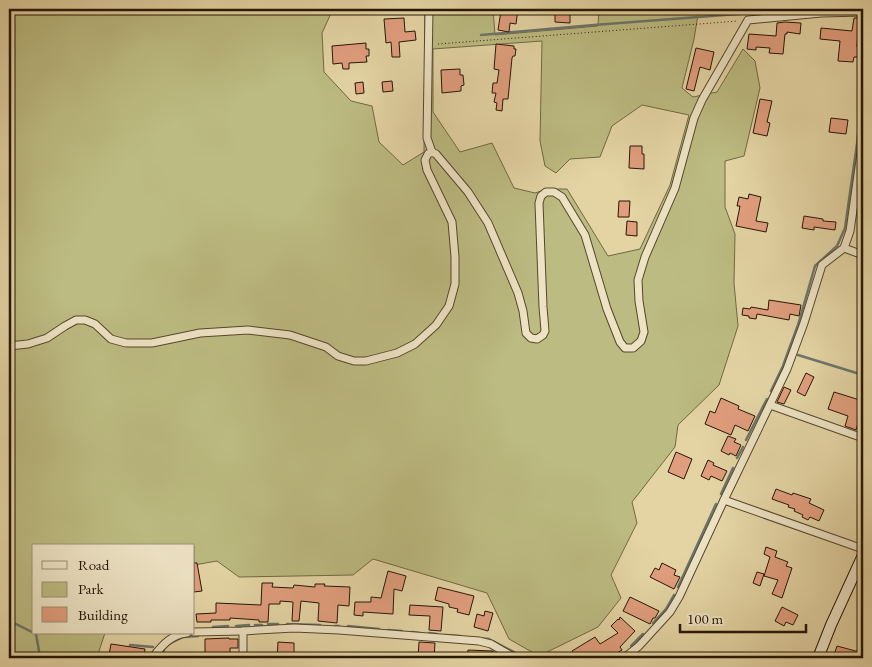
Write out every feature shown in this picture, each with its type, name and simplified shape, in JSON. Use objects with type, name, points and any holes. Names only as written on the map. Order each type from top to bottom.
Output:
[{"type":"main road","points":[[818,658],[863,555]]},
{"type":"street","points":[[429,9],[427,138],[432,152],[436,154],[468,192],[488,223],[518,293],[526,333],[532,338],[537,339],[543,336],[545,331],[539,203],[541,196],[546,192],[554,192],[562,197],[585,235],[607,309],[620,342],[625,348],[633,348],[641,341],[644,332],[638,280],[645,257],[675,188],[694,118],[748,20],[821,13],[863,12]]},
{"type":"street","points":[[624,658],[639,646],[670,612],[679,597],[787,370],[822,265],[844,248],[850,232],[863,139]]},
{"type":"street","points":[[9,346],[28,344],[47,338],[76,320],[85,320],[95,324],[112,339],[126,343],[152,343],[200,333],[248,330],[290,335],[326,347],[338,356],[354,361],[366,361],[397,353],[415,344],[436,325],[449,306],[455,284],[452,222],[427,170],[425,160],[428,154],[432,152]]},
{"type":"street","points":[[844,248],[863,255]]},
{"type":"street","points":[[770,406],[863,438]]},
{"type":"street","points":[[724,500],[863,549]]},
{"type":"street","points":[[195,632],[294,628],[479,641],[491,644],[515,658]]},
{"type":"street","points":[[243,631],[243,658]]},
{"type":"street","points":[[152,658],[168,640],[179,634]]},
{"type":"path","points":[[429,45],[748,20]]},
{"type":"green space","points":[[9,9],[333,9],[322,33],[324,72],[351,101],[372,106],[379,142],[403,165],[424,152],[425,9],[493,9],[495,35],[598,26],[599,9],[699,9],[682,88],[693,97],[717,92],[743,49],[755,61],[760,88],[744,156],[725,161],[725,207],[735,234],[734,283],[738,326],[719,385],[678,425],[675,447],[632,502],[637,523],[611,575],[621,598],[598,627],[539,656],[509,639],[487,593],[373,559],[353,575],[239,577],[217,561],[195,565],[195,544],[32,544],[32,634],[105,634],[98,654],[90,658],[9,658]],"holes":[[[542,41],[540,141],[545,166],[556,173],[570,159],[600,157],[612,126],[642,105],[689,115],[670,185],[640,249],[608,256],[567,189],[547,189],[535,193],[514,188],[492,143],[460,152],[433,112],[433,49]]]},
{"type":"building","points":[[508,9],[518,9],[516,24],[510,23],[509,32],[498,30],[501,11],[507,12]]},
{"type":"building","points":[[555,9],[570,9],[570,23],[555,22]]},
{"type":"building","points":[[404,18],[405,32],[415,31],[416,40],[399,42],[400,57],[392,57],[391,42],[386,43],[384,19]]},
{"type":"building","points":[[854,18],[863,18],[863,33],[858,32],[857,47],[862,48],[861,57],[854,57],[853,62],[838,61],[840,41],[820,39],[821,28],[852,31]]},
{"type":"building","points":[[777,23],[801,23],[800,34],[787,32],[785,34],[783,54],[769,53],[770,48],[756,47],[756,50],[747,49],[749,34],[776,36]]},
{"type":"building","points":[[366,43],[366,49],[369,49],[369,56],[366,56],[367,62],[349,63],[349,69],[343,69],[342,63],[333,64],[332,46]]},
{"type":"building","points":[[496,44],[514,46],[514,49],[516,49],[515,56],[512,58],[508,99],[503,99],[502,111],[496,110],[497,103],[494,102],[496,93],[492,93],[493,83],[497,83],[499,70],[494,69]]},
{"type":"building","points":[[696,48],[714,52],[710,70],[700,67],[694,91],[686,89]]},
{"type":"building","points":[[460,69],[464,85],[461,86],[461,91],[442,93],[441,70]]},
{"type":"building","points":[[392,81],[393,91],[383,92],[382,82]]},
{"type":"building","points":[[363,82],[364,93],[356,94],[355,83]]},
{"type":"building","points":[[760,99],[772,101],[767,122],[770,123],[767,136],[753,133]]},
{"type":"building","points":[[831,118],[848,120],[846,134],[829,132]]},
{"type":"building","points":[[630,146],[642,146],[644,169],[629,168]]},
{"type":"building","points":[[749,194],[761,197],[756,221],[768,223],[766,232],[736,226],[740,206],[737,206],[739,197],[748,199]]},
{"type":"building","points":[[619,201],[630,201],[629,217],[618,217]]},
{"type":"building","points":[[804,216],[836,222],[835,230],[814,227],[814,230],[802,228]]},
{"type":"building","points":[[627,221],[637,222],[637,236],[626,235]]},
{"type":"building","points":[[769,300],[801,305],[799,316],[790,314],[789,320],[757,314],[756,319],[742,315],[743,308],[750,309],[751,307],[768,310]]},
{"type":"building","points":[[806,373],[814,377],[805,396],[797,392]]},
{"type":"building","points":[[784,387],[791,390],[784,404],[777,402]]},
{"type":"building","points":[[834,392],[863,401],[856,430],[845,426],[848,416],[828,409]]},
{"type":"building","points":[[721,398],[739,406],[738,409],[755,416],[748,431],[735,425],[731,435],[705,424],[710,411],[715,413]]},
{"type":"building","points":[[728,436],[736,439],[734,442],[741,445],[736,456],[721,451]]},
{"type":"building","points":[[676,452],[692,459],[684,479],[668,472]]},
{"type":"building","points":[[708,460],[714,463],[713,465],[727,471],[722,481],[711,476],[709,480],[701,476]]},
{"type":"building","points":[[776,489],[811,499],[809,503],[824,510],[819,521],[810,517],[808,520],[802,517],[803,515],[794,511],[795,509],[788,507],[789,505],[772,499]]},
{"type":"building","points":[[766,547],[777,551],[775,557],[788,562],[786,566],[792,568],[782,598],[772,594],[778,580],[764,576],[770,557],[764,554]]},
{"type":"building","points":[[195,563],[197,563],[202,591],[195,592]]},
{"type":"building","points":[[662,563],[676,570],[674,575],[680,577],[674,589],[650,577],[655,568],[659,570]]},
{"type":"building","points":[[388,571],[406,576],[402,591],[394,589],[393,614],[363,612],[363,616],[354,615],[355,602],[371,602],[371,597],[381,598]]},
{"type":"building","points":[[757,572],[764,574],[760,586],[753,583]]},
{"type":"building","points":[[262,583],[273,583],[272,587],[293,588],[294,585],[315,587],[315,584],[350,587],[349,606],[338,605],[337,623],[318,621],[319,603],[301,601],[299,621],[292,621],[293,602],[280,601],[280,604],[269,604],[268,622],[230,618],[230,620],[197,622],[196,614],[216,613],[216,603],[261,605]]},
{"type":"building","points":[[438,587],[474,596],[469,615],[457,612],[458,609],[449,607],[449,604],[435,600]]},
{"type":"building","points":[[630,597],[659,611],[650,624],[623,611]]},
{"type":"building","points":[[410,605],[443,607],[441,631],[429,630],[430,616],[409,615]]},
{"type":"building","points":[[782,607],[798,615],[793,625],[786,622],[784,626],[775,621]]},
{"type":"building","points":[[485,611],[493,613],[488,631],[474,627],[477,614],[484,616]]},
{"type":"building","points":[[620,617],[635,631],[620,647],[622,650],[612,656],[610,652],[600,658],[576,658],[572,651],[595,637],[600,644],[618,633],[611,626]]},
{"type":"building","points":[[205,639],[238,639],[238,648],[230,648],[230,653],[205,653]]},
{"type":"building","points":[[278,642],[294,643],[294,658],[277,658]]},
{"type":"building","points":[[419,642],[435,643],[434,658],[418,658]]},
{"type":"building","points":[[111,644],[145,649],[144,658],[109,655]]},
{"type":"building","points":[[837,646],[863,653],[863,658],[833,658]]},
{"type":"building","points":[[468,650],[493,651],[493,658],[467,658]]},
{"type":"waterway","points":[[481,35],[802,9]]},
{"type":"waterway","points":[[771,391],[783,366],[798,325],[815,266],[837,246],[845,228],[863,85]]},
{"type":"waterway","points":[[798,355],[863,375]]},
{"type":"waterway","points":[[746,440],[767,399]]},
{"type":"waterway","points":[[737,458],[743,447]]},
{"type":"waterway","points":[[721,494],[733,468]]},
{"type":"waterway","points":[[678,587],[716,504]]},
{"type":"waterway","points":[[653,623],[666,609],[674,595]]},
{"type":"waterway","points":[[9,623],[16,624],[32,632]]},
{"type":"waterway","points":[[268,624],[278,624]]},
{"type":"waterway","points":[[287,624],[320,625]]},
{"type":"waterway","points":[[236,626],[249,625]]},
{"type":"waterway","points":[[255,625],[262,625]]},
{"type":"waterway","points":[[213,627],[228,626]]},
{"type":"waterway","points":[[348,626],[379,629]]},
{"type":"waterway","points":[[388,630],[402,631]]},
{"type":"waterway","points":[[412,632],[420,633]]},
{"type":"waterway","points":[[429,633],[437,634]]},
{"type":"waterway","points":[[36,634],[40,657],[42,658]]},
{"type":"waterway","points":[[631,646],[643,634]]},
{"type":"waterway","points":[[445,635],[460,636]]},
{"type":"waterway","points":[[171,643],[183,637],[198,636]]},
{"type":"waterway","points":[[479,638],[489,639],[525,658]]},
{"type":"waterway","points":[[130,645],[153,647]]},
{"type":"waterway","points":[[156,658],[164,650]]},
{"type":"waterway","points":[[618,658],[624,653]]}]
